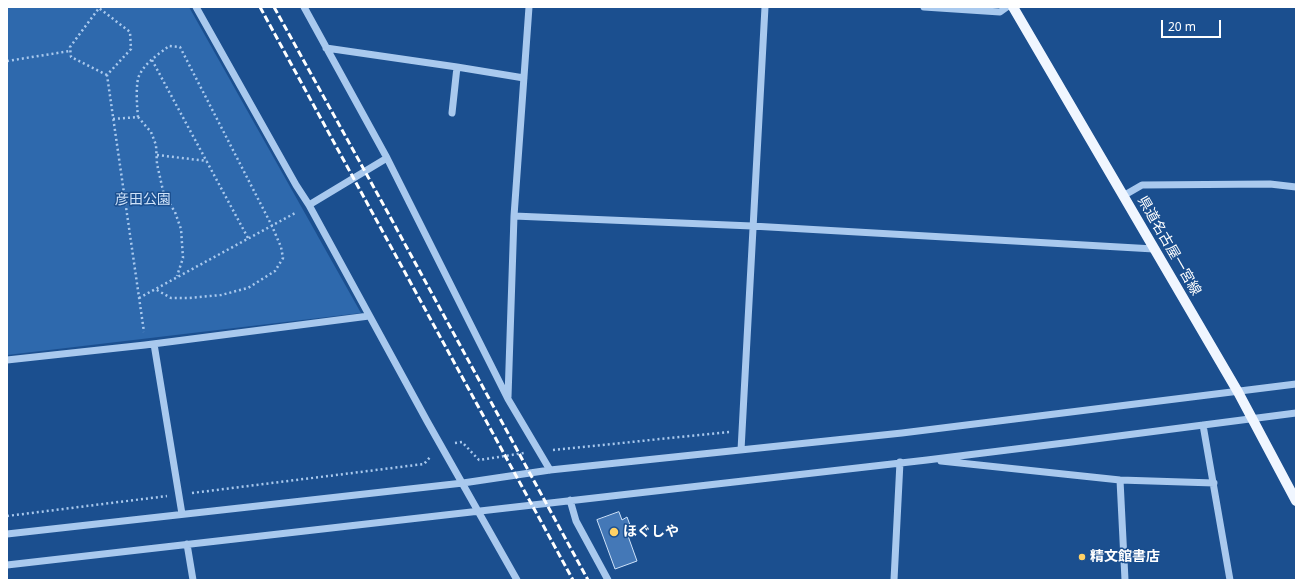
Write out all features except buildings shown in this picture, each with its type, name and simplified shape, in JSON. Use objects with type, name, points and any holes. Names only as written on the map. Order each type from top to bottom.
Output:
[{"type":"main road","name":"県道名古屋一宮線","points":[[1013,7],[1238,392],[1296,502]]},
{"type":"street","points":[[196,7],[296,185],[309,205],[369,316],[517,580]]},
{"type":"street","points":[[304,7],[387,158],[508,399],[550,470]]},
{"type":"street","points":[[508,399],[514,216],[529,7]]},
{"type":"street","points":[[741,450],[765,7]]},
{"type":"street","points":[[924,7],[1000,12],[1007,7]]},
{"type":"street","points":[[326,48],[524,78]]},
{"type":"street","points":[[452,113],[458,67]]},
{"type":"street","points":[[309,205],[387,158]]},
{"type":"street","points":[[1123,196],[1142,185],[1270,184],[1296,186]]},
{"type":"street","points":[[514,216],[752,226],[1154,249]]},
{"type":"street","points":[[7,360],[146,345],[369,316]]},
{"type":"street","points":[[154,344],[182,514]]},
{"type":"street","points":[[7,534],[463,483],[550,470],[902,433],[1296,384]]},
{"type":"street","points":[[7,565],[927,460],[1296,413]]},
{"type":"street","points":[[1203,425],[1230,580]]},
{"type":"street","points":[[927,460],[1120,480],[1214,483]]},
{"type":"street","points":[[894,580],[900,462]]},
{"type":"street","points":[[1120,480],[1125,580]]},
{"type":"street","points":[[570,500],[576,521],[608,580]]},
{"type":"street","points":[[187,544],[193,580]]},
{"type":"path","points":[[99,7],[130,32],[131,49],[107,75],[71,57],[70,51],[70,47],[99,7]]},
{"type":"path","points":[[155,289],[171,298],[221,295],[248,288],[275,271],[283,258],[281,247],[272,226],[180,47],[169,46],[152,60],[139,74],[137,90],[138,117],[151,132],[156,145],[157,164],[164,195],[175,212],[181,229],[182,258],[177,277]]},
{"type":"path","points":[[7,61],[70,51]]},
{"type":"path","points":[[152,60],[248,238]]},
{"type":"path","points":[[107,75],[146,345]]},
{"type":"path","points":[[113,119],[138,117]]},
{"type":"path","points":[[157,155],[207,161]]},
{"type":"path","points":[[139,298],[309,205]]},
{"type":"path","points":[[7,516],[424,464],[441,445],[462,442],[479,460],[539,451],[742,431]]},
{"type":"green space","name":"彦田公園","points":[[7,7],[189,7],[361,313],[7,355]]},
{"type":"railway","points":[[260,7],[573,580]]},
{"type":"railway","points":[[274,7],[588,580]]},
{"type":"place","name":"ほぐしや","points":[[614,532]]},
{"type":"place","name":"精文館書店","points":[[1082,557]]}]
